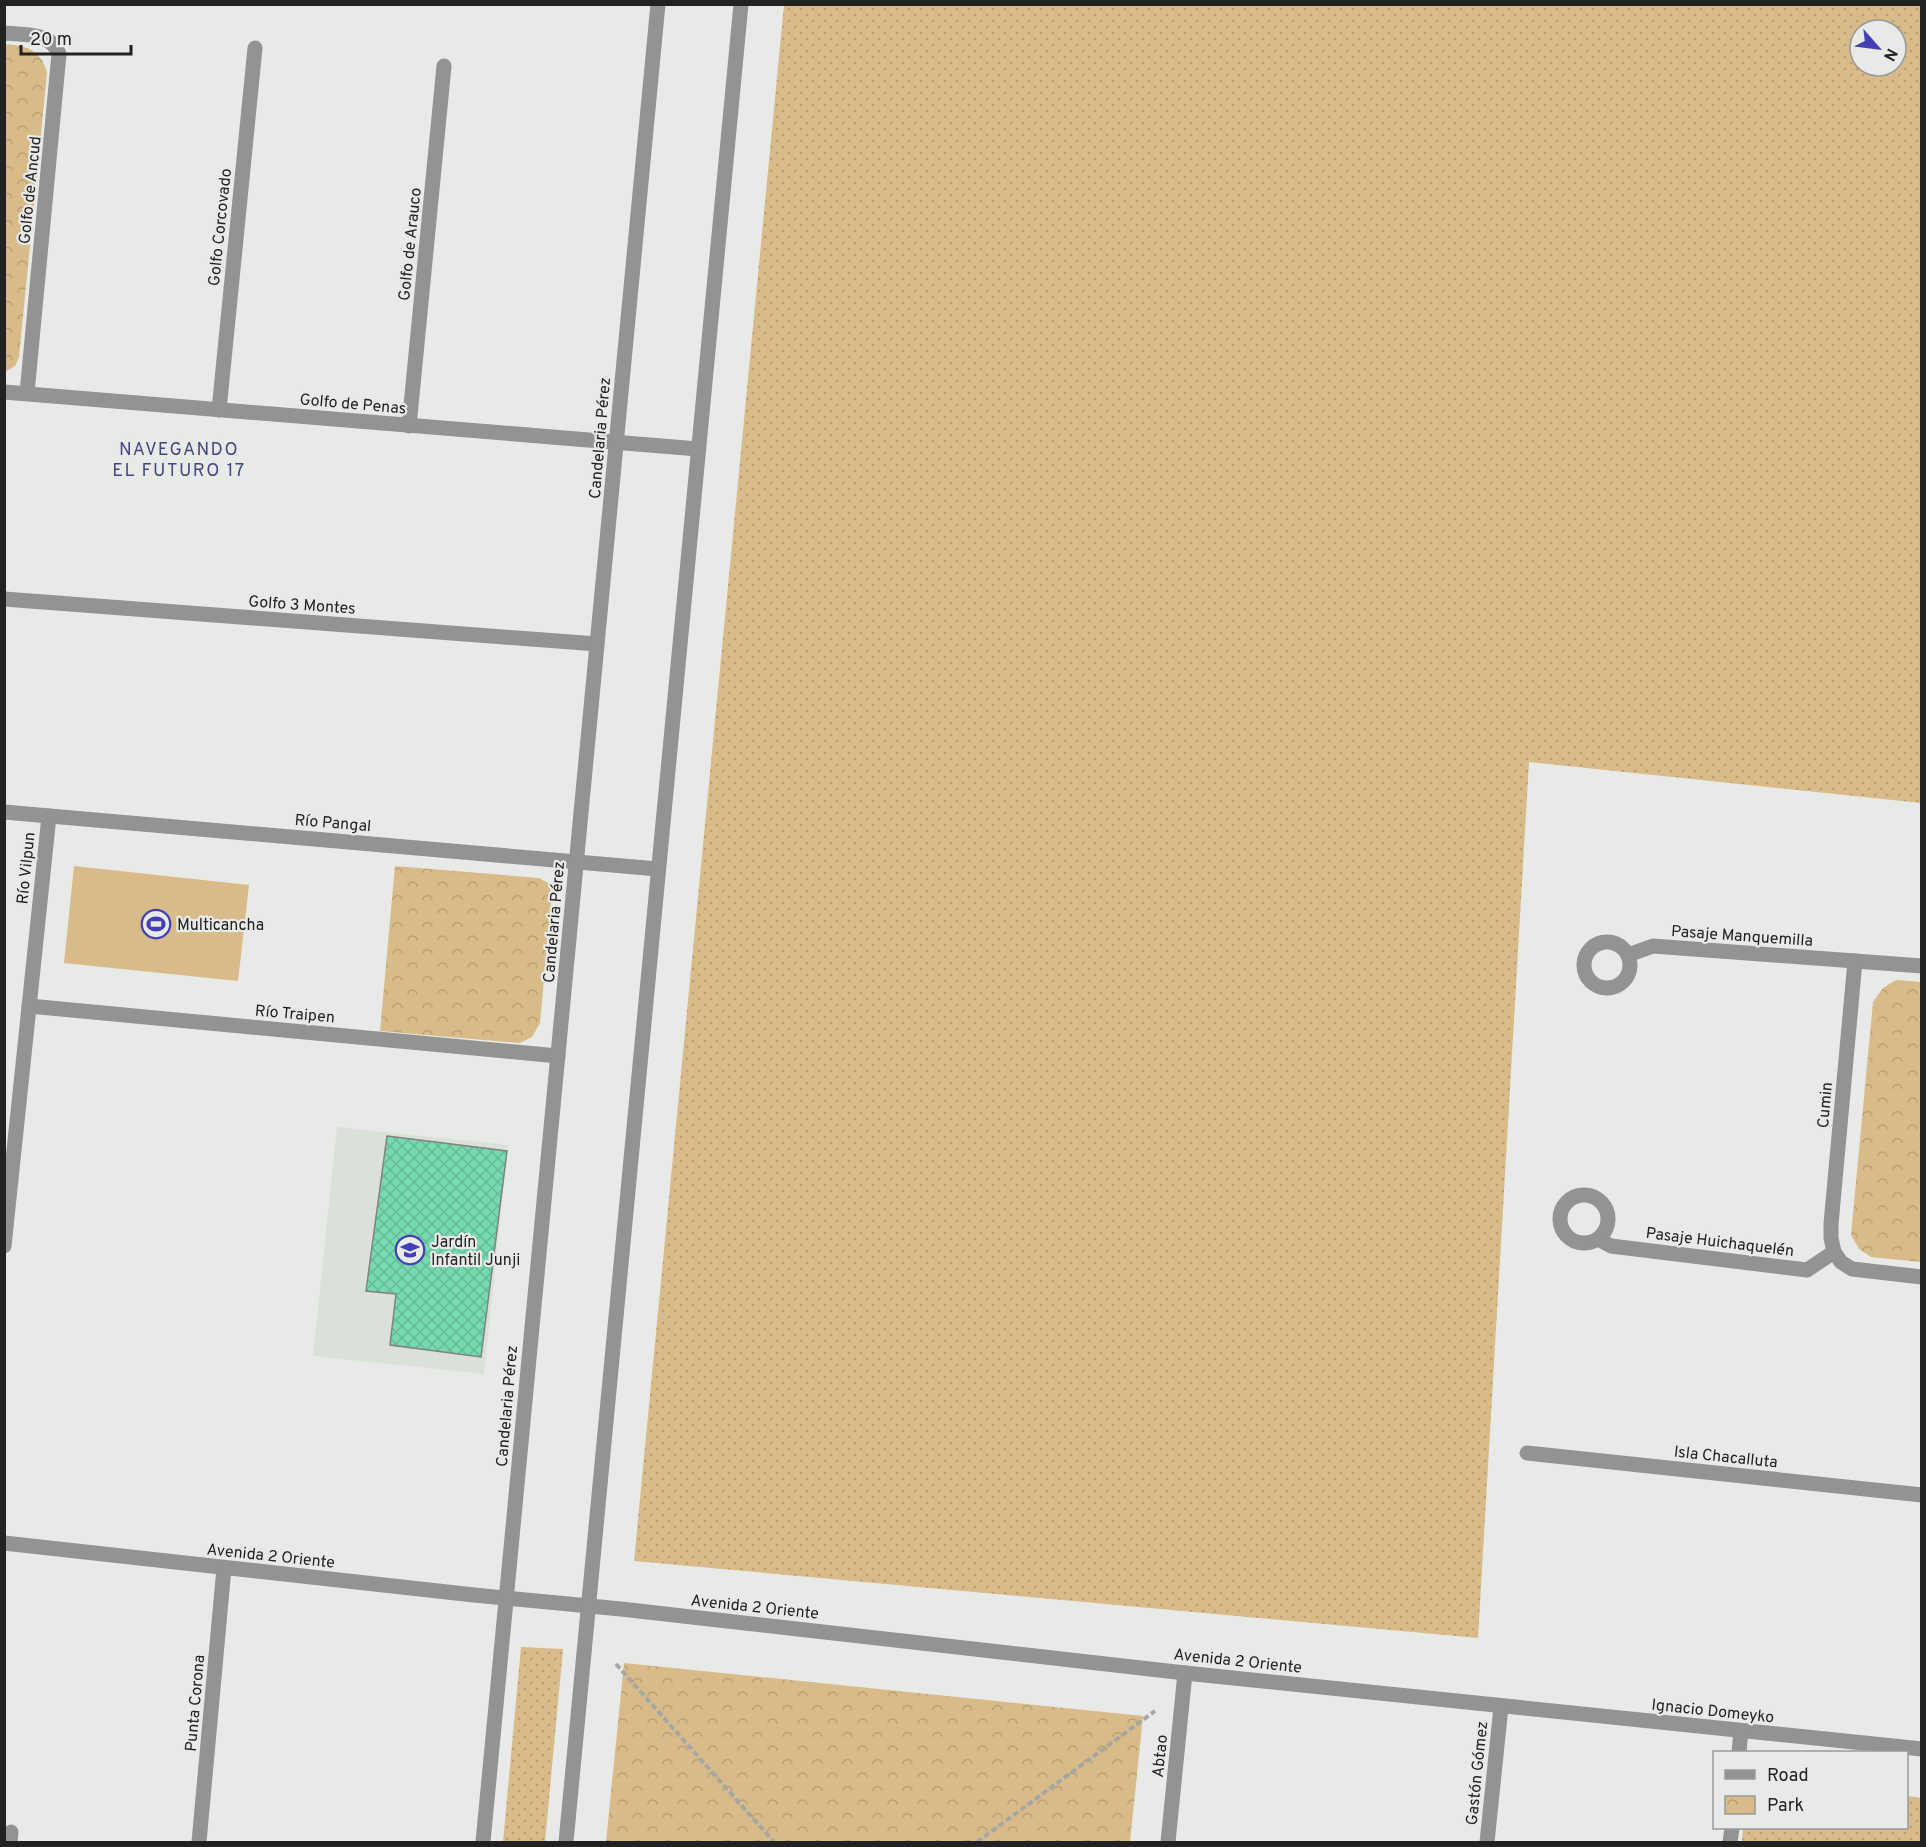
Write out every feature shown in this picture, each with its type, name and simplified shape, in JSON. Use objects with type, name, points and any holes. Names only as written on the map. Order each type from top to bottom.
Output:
[{"type":"street","name":"Candelaria Pérez","points":[[483,1842],[658,4]]},
{"type":"street","points":[[566,1842],[741,4]]},
{"type":"street","name":"Golfo de Ancud","points":[[4,33],[44,37],[52,42],[59,54],[27,393]]},
{"type":"street","name":"Golfo Corcovado","points":[[219,410],[255,48]]},
{"type":"street","name":"Golfo de Arauco","points":[[410,426],[444,66]]},
{"type":"street","name":"Golfo de Penas","points":[[4,392],[698,449]]},
{"type":"street","name":"Golfo 3 Montes","points":[[4,599],[597,644]]},
{"type":"street","name":"Río Pangal","points":[[4,812],[658,869]]},
{"type":"street","name":"Río Vilpun","points":[[4,1246],[49,816]]},
{"type":"street","name":"Pasaje Manquemilla","points":[[1628,955],[1653,946],[1922,966]]},
{"type":"street","name":"Cumin","points":[[1834,1252],[1831,1224],[1855,961]]},
{"type":"street","name":"Río Traipen","points":[[29,1006],[558,1056]]},
{"type":"street","name":"Pasaje Huichaquelén","points":[[1598,1239],[1611,1246],[1807,1270],[1834,1252]]},
{"type":"street","points":[[1834,1252],[1841,1262],[1852,1269],[1922,1277]]},
{"type":"street","name":"Isla Chacalluta","points":[[1527,1453],[1922,1495]]},
{"type":"street","name":"Avenida 2 Oriente","points":[[4,1543],[1501,1707]]},
{"type":"street","name":"Punta Corona","points":[[200,1842],[224,1568]]},
{"type":"street","name":"Abtao","points":[[1168,1842],[1185,1673]]},
{"type":"street","name":"Ignacio Domeyko","points":[[1501,1707],[1921,1748]]},
{"type":"street","name":"Gastón Gómez","points":[[1487,1842],[1501,1707]]},
{"type":"street","points":[[1739,1751],[1741,1731]]},
{"type":"path","points":[[616,1664],[774,1842]]},
{"type":"path","points":[[977,1842],[1183,1690]]},
{"type":"shaded area","name":"Jardín Infantil Junji","points":[[337,1127],[508,1145],[484,1374],[313,1356]]},
{"type":"green space","points":[[784,5],[1921,5],[1921,803],[1529,762],[1478,1638],[634,1561]]},
{"type":"green space","points":[[5,44],[32,50],[41,59],[47,73],[19,357],[15,366],[5,372]]},
{"type":"green space","name":"Multicancha","points":[[74,866],[249,885],[238,981],[64,963]]},
{"type":"green space","points":[[395,866],[539,878],[548,883],[552,894],[540,1023],[532,1037],[520,1043],[380,1031]]},
{"type":"green space","points":[[1896,980],[1921,982],[1921,1262],[1871,1257],[1859,1249],[1851,1235],[1873,1002],[1883,988]]},
{"type":"green space","points":[[521,1647],[563,1649],[545,1842],[503,1842]]},
{"type":"green space","points":[[624,1663],[1143,1716],[1130,1842],[606,1842]]},
{"type":"green space","points":[[1908,1796],[1921,1798],[1921,1842],[1742,1842],[1743,1829],[1908,1829]]},
{"type":"building","points":[[387,1136],[507,1151],[481,1357],[390,1345],[396,1294],[366,1291]]},
{"type":"place","name":"Multicancha","points":[[156,924]]},
{"type":"place","name":"Jardín Infantil Junji","points":[[410,1250]]},
{"type":"district","name":"NAVEGANDO EL FUTURO 17","points":[[179,459]]}]
